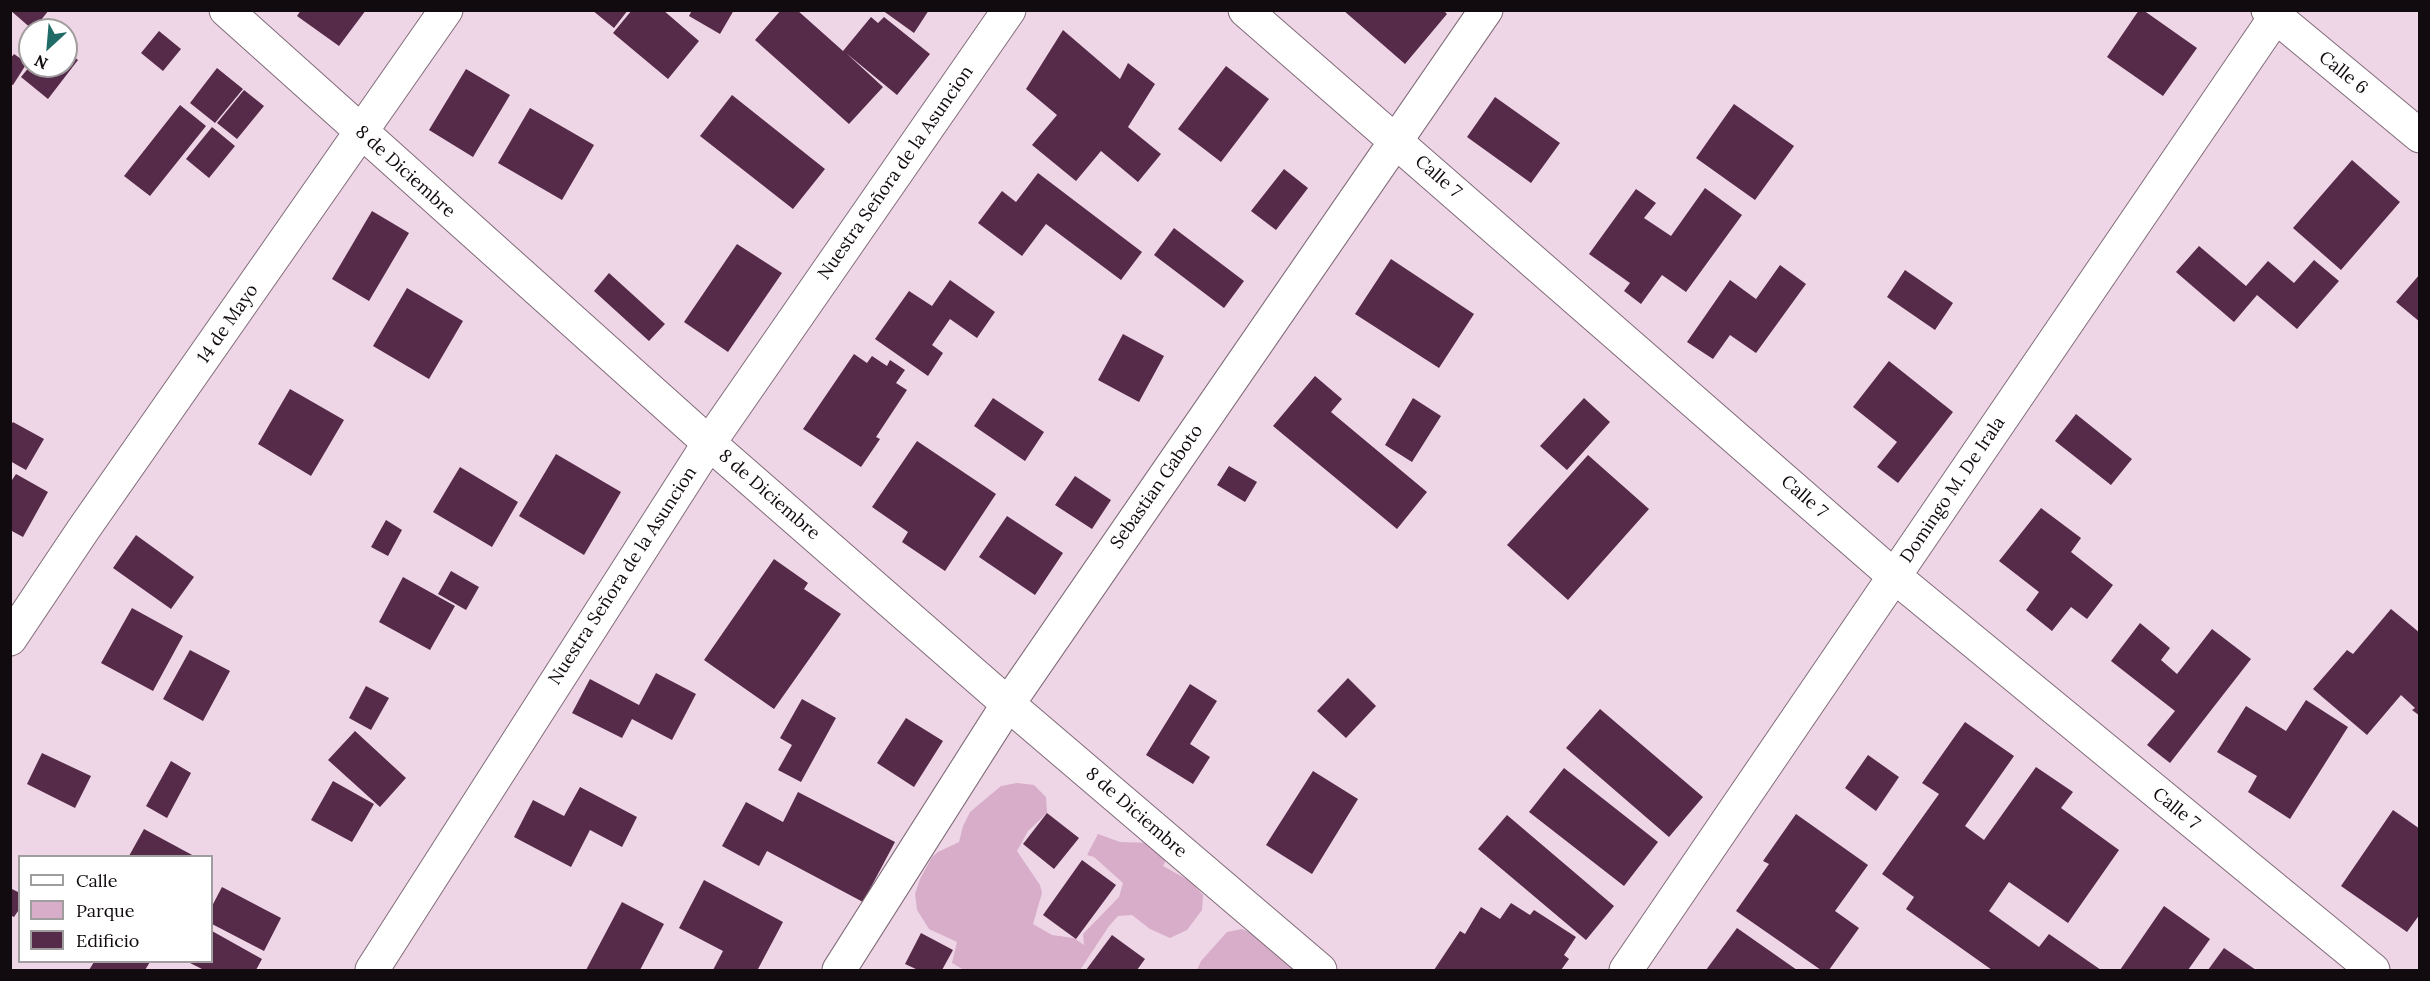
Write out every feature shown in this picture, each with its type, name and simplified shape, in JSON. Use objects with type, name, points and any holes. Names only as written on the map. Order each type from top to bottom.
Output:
[{"type":"street","name":"8 de Diciembre","points":[[226,10],[708,443],[1008,704],[1320,970]]},
{"type":"street","name":"14 de Mayo","points":[[10,639],[90,520],[446,10]]},
{"type":"street","name":"Nuestra Señora de la Asuncion","points":[[372,970],[708,443],[1009,10]]},
{"type":"street","name":"Calle 7","points":[[1245,10],[1894,576],[2373,970]]},
{"type":"street","name":"Sebastian Gaboto","points":[[839,970],[1008,704],[1486,10]]},
{"type":"street","name":"Calle 6","points":[[2274,13],[2420,136]]},
{"type":"street","name":"Domingo M. De Irala","points":[[1626,970],[2274,13]]},
{"type":"green space","points":[[1017,783],[1034,785],[1046,797],[1047,813],[1028,831],[1017,851],[1040,885],[1042,893],[1033,924],[1052,935],[1074,938],[1084,945],[1083,934],[1119,897],[1123,883],[1094,857],[1087,855],[1098,834],[1120,842],[1152,843],[1170,852],[1163,866],[1190,881],[1203,895],[1202,910],[1187,930],[1170,938],[1150,929],[1132,915],[1118,916],[1080,970],[964,970],[952,963],[957,942],[929,929],[917,910],[915,894],[920,879],[932,857],[959,842],[970,812],[1001,786]]},
{"type":"green space","points":[[1242,929],[1258,936],[1280,954],[1294,970],[1197,970],[1201,961],[1227,932]]},
{"type":"building","points":[[10,10],[49,10],[43,18],[19,18]]},
{"type":"building","points":[[301,10],[366,10],[339,46],[297,16]]},
{"type":"building","points":[[592,10],[628,10],[614,28]]},
{"type":"building","points":[[632,10],[663,10],[699,41],[668,79],[613,33]]},
{"type":"building","points":[[692,10],[734,10],[720,34],[689,16]]},
{"type":"building","points":[[781,10],[797,10],[843,51],[871,17],[878,23],[884,17],[930,54],[897,95],[846,53],[883,87],[849,124],[755,40]]},
{"type":"building","points":[[882,10],[929,10],[914,33]]},
{"type":"building","points":[[1343,10],[1443,10],[1447,14],[1405,64]]},
{"type":"building","points":[[2139,10],[2143,10],[2197,48],[2163,96],[2107,57]]},
{"type":"building","points":[[1063,30],[1120,79],[1128,63],[1155,84],[1128,127],[1161,154],[1138,182],[1101,151],[1076,181],[1032,145],[1057,115],[1026,89]]},
{"type":"building","points":[[159,31],[181,49],[163,71],[141,53]]},
{"type":"building","points":[[14,54],[18,57],[18,77],[13,85],[10,84],[10,59]]},
{"type":"building","points":[[1226,66],[1269,99],[1221,162],[1178,129]]},
{"type":"building","points":[[217,68],[243,89],[215,123],[190,103]]},
{"type":"building","points":[[466,69],[510,95],[473,157],[429,130]]},
{"type":"building","points":[[22,78],[64,78],[48,99]]},
{"type":"building","points":[[244,90],[264,106],[237,139],[217,123]]},
{"type":"building","points":[[732,95],[825,169],[793,209],[700,136]]},
{"type":"building","points":[[1495,97],[1560,143],[1531,183],[1467,137]]},
{"type":"building","points":[[1734,104],[1794,146],[1755,200],[1696,158]]},
{"type":"building","points":[[180,105],[206,126],[150,196],[124,176]]},
{"type":"building","points":[[530,108],[594,145],[562,200],[498,163]]},
{"type":"building","points":[[212,127],[235,146],[209,178],[186,159]]},
{"type":"building","points":[[2352,160],[2400,202],[2341,270],[2293,228]]},
{"type":"building","points":[[1284,169],[1308,188],[1276,230],[1251,211]]},
{"type":"building","points":[[1038,173],[1142,252],[1121,280],[1046,224],[1022,256],[978,223],[1002,191],[1016,202]]},
{"type":"building","points":[[1705,188],[1742,215],[1686,292],[1662,275],[1641,304],[1624,291],[1630,283],[1589,254],[1636,189],[1656,203],[1644,218],[1671,236]]},
{"type":"building","points":[[372,211],[409,233],[369,301],[332,279]]},
{"type":"building","points":[[1174,228],[1244,281],[1224,308],[1154,255]]},
{"type":"building","points":[[737,244],[782,273],[728,352],[684,322]]},
{"type":"building","points":[[2199,246],[2246,286],[2268,261],[2294,283],[2314,260],[2339,281],[2297,329],[2257,295],[2234,322],[2176,272]]},
{"type":"building","points":[[1391,259],[1474,314],[1439,368],[1355,314]]},
{"type":"building","points":[[1780,265],[1806,284],[1756,353],[1730,335],[1713,359],[1687,342],[1730,280],[1756,299]]},
{"type":"building","points":[[1905,270],[1953,303],[1935,330],[1887,297]]},
{"type":"building","points":[[609,273],[665,324],[649,341],[594,291]]},
{"type":"building","points":[[2420,274],[2420,322],[2396,302]]},
{"type":"building","points":[[950,280],[995,312],[977,338],[950,319],[932,345],[943,353],[928,376],[875,339],[909,291],[932,306]]},
{"type":"building","points":[[407,288],[463,321],[429,379],[373,346]]},
{"type":"building","points":[[1123,334],[1164,356],[1139,402],[1098,380]]},
{"type":"building","points":[[854,354],[867,363],[872,356],[887,366],[890,360],[905,370],[896,383],[907,390],[876,437],[880,439],[861,467],[803,429]]},
{"type":"building","points":[[1889,361],[1953,412],[1898,483],[1877,467],[1897,442],[1853,407]]},
{"type":"building","points":[[1315,376],[1342,399],[1331,412],[1427,492],[1397,529],[1273,426]]},
{"type":"building","points":[[290,389],[344,420],[311,476],[258,444]]},
{"type":"building","points":[[993,398],[1044,432],[1025,461],[974,426]]},
{"type":"building","points":[[1413,398],[1441,416],[1412,462],[1385,445]]},
{"type":"building","points":[[1584,398],[1610,422],[1567,470],[1540,446]]},
{"type":"building","points":[[2076,414],[2132,459],[2111,485],[2055,441]]},
{"type":"building","points":[[13,422],[44,439],[26,470],[10,461],[10,426]]},
{"type":"building","points":[[917,441],[996,494],[945,571],[902,542],[908,532],[872,507]]},
{"type":"building","points":[[556,454],[621,492],[584,555],[519,516]]},
{"type":"building","points":[[1588,455],[1649,509],[1568,600],[1507,545]]},
{"type":"building","points":[[1229,466],[1257,482],[1245,502],[1217,485]]},
{"type":"building","points":[[460,467],[518,502],[492,547],[433,512]]},
{"type":"building","points":[[16,474],[48,492],[23,537],[10,530],[10,483]]},
{"type":"building","points":[[1075,476],[1111,500],[1092,529],[1055,505]]},
{"type":"building","points":[[2041,508],[2081,538],[2071,552],[2113,585],[2087,619],[2071,607],[2052,631],[2026,610],[2039,592],[1999,561]]},
{"type":"building","points":[[1007,516],[1063,553],[1035,595],[979,557]]},
{"type":"building","points":[[386,520],[402,530],[388,556],[371,547]]},
{"type":"building","points":[[136,535],[194,577],[171,609],[113,568]]},
{"type":"building","points":[[774,559],[808,583],[804,589],[841,614],[774,709],[704,660]]},
{"type":"building","points":[[451,571],[479,587],[466,610],[438,594]]},
{"type":"building","points":[[403,577],[455,606],[430,650],[379,622]]},
{"type":"building","points":[[132,608],[183,636],[153,691],[101,663]]},
{"type":"building","points":[[2391,609],[2420,633],[2420,716],[2412,710],[2415,708],[2401,695],[2367,735],[2313,689],[2347,650],[2353,654]]},
{"type":"building","points":[[2140,623],[2170,648],[2161,660],[2177,674],[2212,629],[2251,659],[2170,763],[2147,745],[2175,711],[2111,661]]},
{"type":"building","points":[[190,650],[230,671],[203,721],[163,699]]},
{"type":"building","points":[[656,673],[696,694],[672,740],[632,719],[622,738],[572,713],[590,679],[639,705]]},
{"type":"building","points":[[1348,678],[1376,706],[1346,738],[1317,711]]},
{"type":"building","points":[[1190,684],[1217,701],[1190,744],[1210,757],[1193,784],[1146,755]]},
{"type":"building","points":[[366,686],[389,698],[371,730],[349,718]]},
{"type":"building","points":[[802,699],[836,718],[801,782],[778,770],[792,745],[780,738]]},
{"type":"building","points":[[2306,700],[2348,727],[2290,819],[2248,792],[2257,776],[2217,752],[2246,706],[2286,731]]},
{"type":"building","points":[[1600,709],[1703,797],[1669,837],[1566,748]]},
{"type":"building","points":[[906,718],[943,741],[914,787],[877,763]]},
{"type":"building","points":[[1965,722],[2014,756],[1965,826],[1984,840],[2036,767],[2073,792],[2061,808],[2119,850],[2068,923],[2009,882],[1989,911],[2039,947],[2049,934],[2101,970],[1992,970],[1906,909],[1914,897],[1882,874],[1939,794],[1922,783]]},
{"type":"building","points":[[355,731],[406,778],[380,807],[328,760]]},
{"type":"building","points":[[42,753],[91,776],[75,808],[27,784]]},
{"type":"building","points":[[1868,755],[1899,777],[1876,811],[1845,788]]},
{"type":"building","points":[[171,761],[191,773],[167,818],[146,806]]},
{"type":"building","points":[[1564,768],[1658,842],[1624,886],[1529,812]]},
{"type":"building","points":[[1313,771],[1358,799],[1312,874],[1266,845]]},
{"type":"building","points":[[333,781],[374,804],[352,842],[311,820]]},
{"type":"building","points":[[580,787],[637,817],[622,847],[590,830],[571,867],[514,837],[533,800],[564,816]]},
{"type":"building","points":[[798,792],[895,842],[863,902],[767,851],[759,866],[722,846],[746,802],[783,822]]},
{"type":"building","points":[[2393,810],[2420,829],[2420,914],[2407,932],[2341,886]]},
{"type":"building","points":[[1047,813],[1079,838],[1054,869],[1023,844]]},
{"type":"building","points":[[1796,814],[1868,865],[1835,911],[1859,928],[1829,970],[1821,970],[1736,911],[1769,864],[1763,861]]},
{"type":"building","points":[[1507,815],[1614,906],[1586,940],[1478,849]]},
{"type":"building","points":[[144,829],[192,855],[130,855]]},
{"type":"building","points":[[1082,860],[1116,885],[1076,939],[1043,915]]},
{"type":"building","points":[[704,880],[783,922],[758,969],[762,970],[713,970],[723,951],[679,928]]},
{"type":"building","points":[[222,887],[281,918],[264,951],[213,925],[213,904]]},
{"type":"building","points":[[10,888],[18,892],[18,911],[14,917],[10,915]]},
{"type":"building","points":[[622,902],[664,924],[640,970],[586,970]]},
{"type":"building","points":[[1511,903],[1530,915],[1534,910],[1576,937],[1564,955],[1569,959],[1561,970],[1434,970],[1460,931],[1465,934],[1481,907],[1500,919]]},
{"type":"building","points":[[2164,906],[2210,939],[2188,970],[2120,970]]},
{"type":"building","points":[[1737,928],[1797,970],[1706,970]]},
{"type":"building","points":[[213,932],[262,959],[256,970],[204,970],[190,963],[213,963]]},
{"type":"building","points":[[921,933],[953,950],[942,970],[918,970],[905,964]]},
{"type":"building","points":[[1112,935],[1145,959],[1137,970],[1086,970]]},
{"type":"building","points":[[2224,948],[2256,970],[2208,970]]},
{"type":"building","points":[[93,963],[149,963],[145,970],[89,970]]}]
